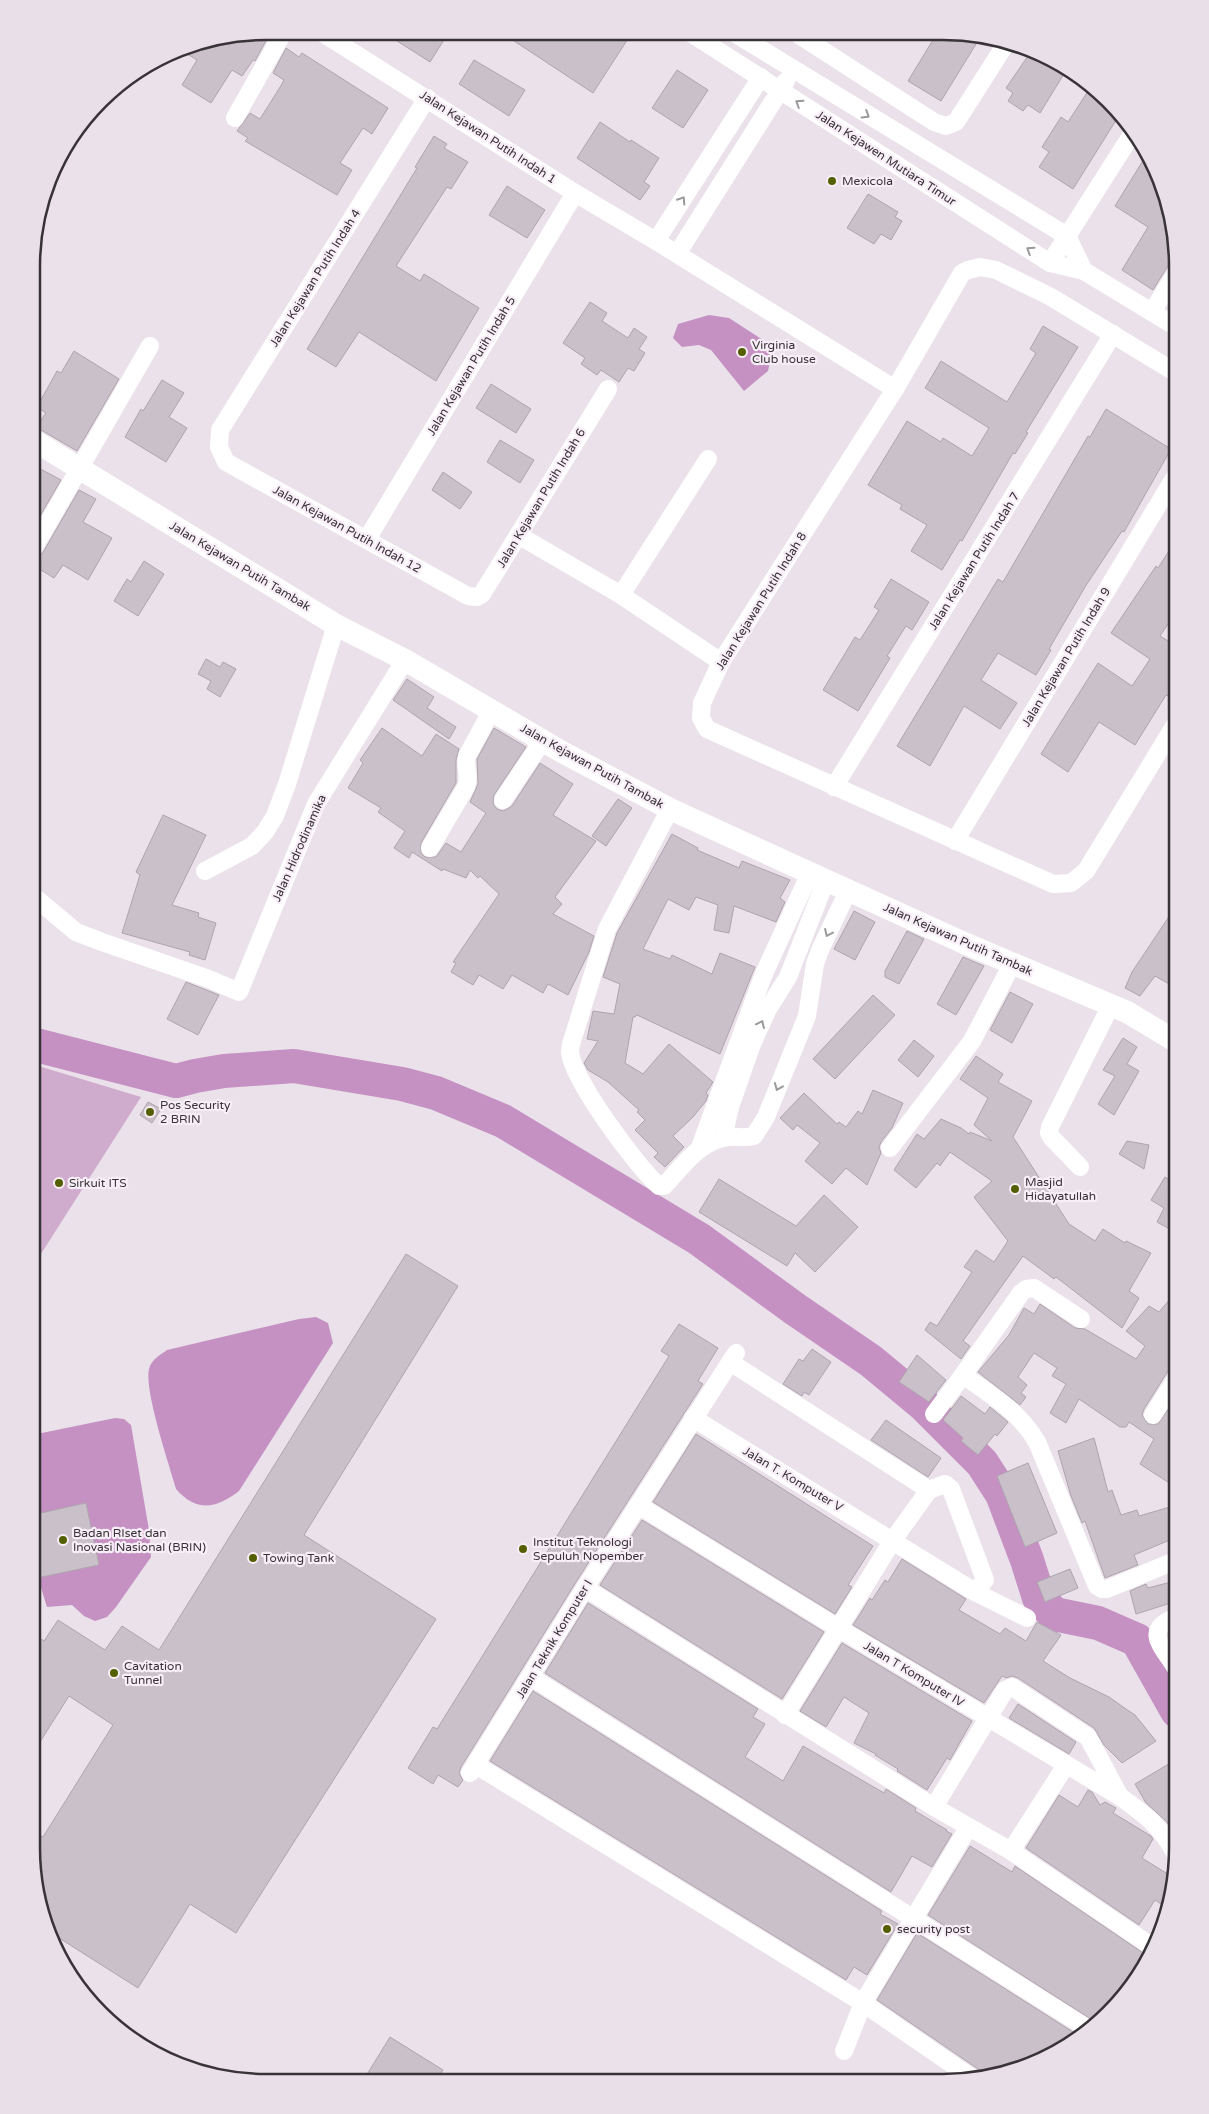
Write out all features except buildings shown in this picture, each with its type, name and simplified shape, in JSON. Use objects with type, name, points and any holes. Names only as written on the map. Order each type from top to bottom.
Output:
[{"type":"street","points":[[235,118],[279,40]]},
{"type":"street","name":"Jalan Kejawan Putih Indah 1","points":[[334,40],[575,193],[656,241],[894,389]]},
{"type":"street","name":"Jalan Kejawen Mutiara Timur","points":[[702,40],[1050,263],[1084,271],[1169,322]]},
{"type":"street","name":"Jalan Kejawen Mutiara Timur","points":[[746,40],[1067,236]]},
{"type":"street","points":[[808,40],[934,122],[946,126],[956,122],[1003,48]]},
{"type":"street","points":[[677,254],[793,70]]},
{"type":"street","points":[[656,241],[761,77]]},
{"type":"street","name":"Jalan Kejawan Putih Indah 4","points":[[226,462],[219,447],[220,430],[427,98]]},
{"type":"street","points":[[1050,263],[1130,138]]},
{"type":"street","points":[[969,211],[986,188]]},
{"type":"street","name":"Jalan Kejawan Putih Indah 5","points":[[367,540],[575,193]]},
{"type":"street","points":[[1067,236],[1084,271]]},
{"type":"street","name":"Jalan Kejawan Putih Indah 8","points":[[1113,334],[1052,297],[996,270],[975,268],[960,275],[894,389],[721,662],[702,703],[701,718],[707,729],[1053,884],[1071,883],[1086,870],[1169,735]]},
{"type":"street","points":[[1152,312],[1169,285]]},
{"type":"street","points":[[1113,334],[1169,368]]},
{"type":"street","name":"Jalan Kejawan Putih Indah 7","points":[[834,787],[1113,334]]},
{"type":"street","points":[[40,537],[150,346]]},
{"type":"street","name":"Jalan Kejawan Putih Indah 6","points":[[468,596],[476,597],[482,594],[608,389]]},
{"type":"street","name":"Jalan Kejawan Putih Tambak","points":[[40,444],[336,625],[405,660],[543,740],[670,809],[1012,964],[1127,1012],[1169,1037]]},
{"type":"street","points":[[621,595],[708,459]]},
{"type":"street","name":"Jalan Kejawan Putih Indah 12","points":[[226,462],[468,596]]},
{"type":"street","name":"Jalan Kejawan Putih Indah 9","points":[[955,841],[1169,487]]},
{"type":"street","points":[[518,535],[621,595],[721,662]]},
{"type":"street","points":[[205,870],[252,846],[275,816],[287,784],[336,625]]},
{"type":"street","name":"Jalan Hidrodinamika","points":[[40,902],[76,932],[209,978],[239,992],[316,804],[405,660]]},
{"type":"street","points":[[430,848],[466,787],[469,778],[465,765],[467,756],[492,710]]},
{"type":"street","points":[[502,800],[543,740]]},
{"type":"street","points":[[670,809],[607,929],[570,1052],[573,1063],[585,1087],[617,1138],[659,1186],[664,1186],[700,1147],[763,976],[818,876]]},
{"type":"street","points":[[726,1137],[725,1129],[730,1107],[752,1044],[768,1009],[788,977],[818,876]]},
{"type":"street","points":[[700,1147],[726,1137],[746,1138],[754,1136],[766,1117],[807,1016],[814,982],[815,964],[820,950],[849,889]]},
{"type":"street","points":[[890,1148],[972,1041],[1012,964]]},
{"type":"street","points":[[788,977],[814,982]]},
{"type":"street","points":[[1080,1167],[1052,1138],[1049,1133],[1050,1127],[1111,1005]]},
{"type":"street","points":[[934,1414],[1021,1293],[1026,1289],[1034,1288],[1080,1319]]},
{"type":"street","name":"Jalan Teknik Komputer I","points":[[863,2003],[473,1769],[584,1588],[733,1358],[929,1490]]},
{"type":"street","points":[[963,1375],[1016,1413],[1028,1426],[1038,1442],[1097,1586],[1102,1589],[1108,1589],[1169,1563]]},
{"type":"street","points":[[1153,1415],[1169,1390]]},
{"type":"street","name":"Jalan T. Komputer V","points":[[693,1418],[975,1592],[1027,1618]]},
{"type":"street","points":[[785,1715],[893,1540],[929,1490],[944,1484],[951,1489],[985,1580],[975,1592]]},
{"type":"street","name":"Jalan T Komputer IV","points":[[638,1505],[838,1628],[1119,1796],[1149,1817],[1169,1842]]},
{"type":"street","points":[[584,1588],[785,1715],[968,1828],[1011,1852],[1148,1944]]},
{"type":"street","points":[[1169,1620],[1160,1625],[1157,1631],[1157,1638],[1169,1657]]},
{"type":"street","points":[[531,1677],[1083,2025]]},
{"type":"street","points":[[934,1807],[1005,1690],[1012,1687],[1088,1737],[1119,1796]]},
{"type":"street","points":[[1011,1852],[1066,1765]]},
{"type":"street","points":[[844,2051],[863,2003],[968,1828]]},
{"type":"street","points":[[863,2003],[965,2073]]},
{"type":"shaded area","name":"Virginia Club house","points":[[709,315],[729,318],[763,340],[772,354],[768,371],[744,391],[711,350],[699,345],[682,347],[673,338],[678,324]]},
{"type":"shaded area","name":"Sirkuit ITS","points":[[40,1066],[141,1097],[40,1255]]},
{"type":"shaded area","points":[[316,1317],[328,1323],[333,1343],[239,1491],[222,1502],[214,1504],[206,1505],[191,1502],[176,1489],[163,1446],[148,1379],[152,1363],[167,1350],[299,1319]]},
{"type":"shaded area","points":[[115,1418],[124,1419],[131,1425],[149,1530],[151,1557],[116,1607],[107,1617],[95,1621],[84,1616],[72,1605],[47,1607],[40,1584],[40,1578],[99,1564],[86,1503],[40,1513],[40,1433]]},
{"type":"waterway","points":[[40,1046],[176,1081],[224,1071],[294,1066],[402,1084],[436,1093],[503,1121],[699,1239],[795,1309],[871,1361],[924,1405],[982,1463],[1002,1494],[1039,1598],[1054,1614],[1098,1623],[1137,1640],[1169,1697]]},
{"type":"place","name":"Mexicola","points":[[832,181]]},
{"type":"place","name":"Virginia Club house","points":[[742,352]]},
{"type":"place","name":"Pos Security 2 BRIN","points":[[150,1112]]},
{"type":"place","name":"Sirkuit ITS","points":[[59,1183]]},
{"type":"place","name":"Masjid Hidayatullah","points":[[1015,1189]]},
{"type":"place","name":"Badan RIset dan Inovasi Nasional (BRIN)","points":[[63,1540]]},
{"type":"place","name":"Institut Teknologi Sepuluh Nopember","points":[[523,1549]]},
{"type":"place","name":"Towing Tank","points":[[253,1558]]},
{"type":"place","name":"Cavitation Tunnel","points":[[114,1673]]},
{"type":"place","name":"security post","points":[[887,1929]]}]
